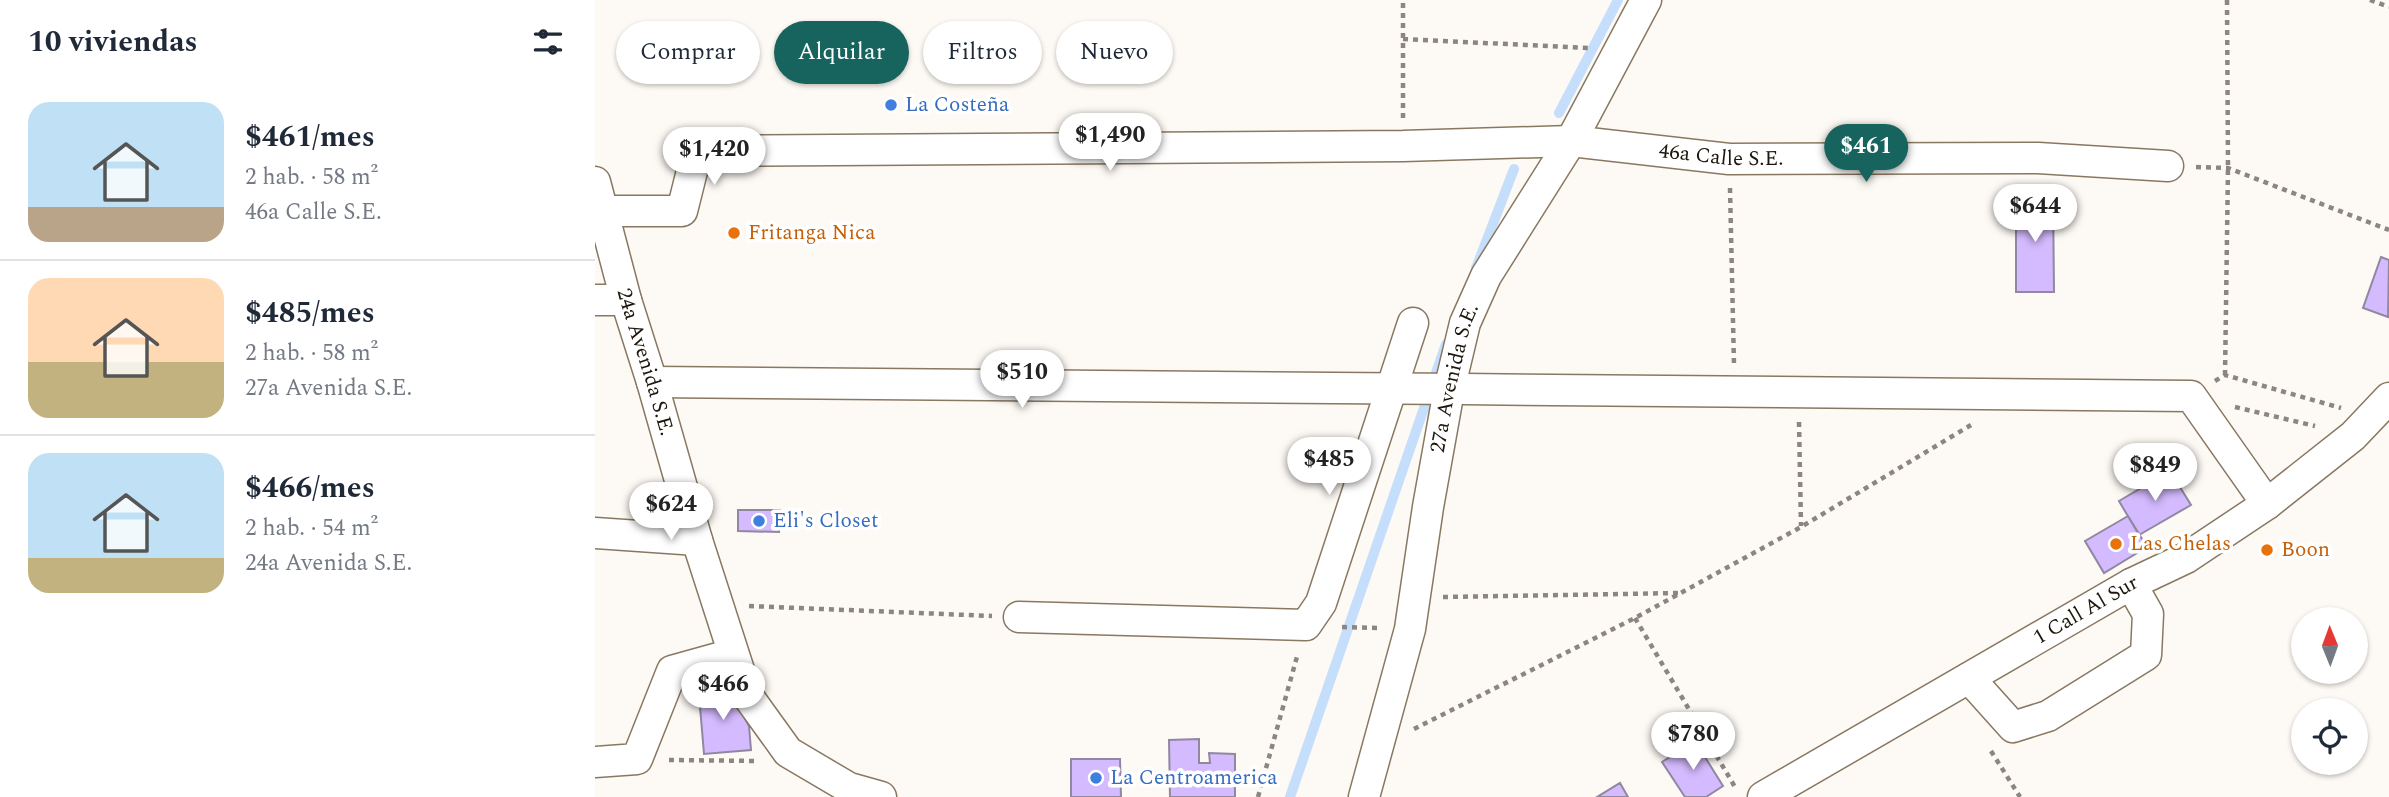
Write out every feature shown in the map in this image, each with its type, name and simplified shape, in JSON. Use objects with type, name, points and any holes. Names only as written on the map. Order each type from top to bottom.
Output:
[{"type":"street","name":"27a Avenida S.E.","points":[[1364,797],[1411,629],[1428,507],[1423,389],[1465,323],[1486,276],[1646,0]]},
{"type":"street","name":"46a Calle S.E.","points":[[602,211],[683,211],[697,151],[1403,146],[1566,141],[1729,159],[2038,158],[2168,166]]},
{"type":"street","name":"24a Avenida S.E.","points":[[595,182],[626,300],[697,540],[747,695],[788,752],[849,788],[881,797]]},
{"type":"street","points":[[595,300],[626,300]]},
{"type":"street","points":[[1019,617],[1306,625],[1321,603],[1423,389],[1413,323]]},
{"type":"street","points":[[652,382],[2191,396],[2267,504]]},
{"type":"street","name":"1 Call Al Sur","points":[[1763,797],[2131,584],[2186,558],[2267,504],[2371,417]]},
{"type":"street","points":[[595,533],[697,540]]},
{"type":"street","points":[[1969,678],[2013,727],[2047,716],[2145,655],[2148,614],[2131,584]]},
{"type":"street","points":[[595,762],[637,759],[672,671],[733,654]]},
{"type":"path","points":[[1403,0],[1403,146]]},
{"type":"path","points":[[2227,0],[2225,375],[2371,417]]},
{"type":"path","points":[[2370,0],[2389,7]]},
{"type":"path","points":[[1403,39],[1565,47]]},
{"type":"path","points":[[1729,159],[1735,393]]},
{"type":"path","points":[[2168,166],[2228,168],[2389,230]]},
{"type":"path","points":[[1799,394],[1801,527]]},
{"type":"path","points":[[2191,396],[2371,417]]},
{"type":"path","points":[[1378,747],[1635,618],[1801,527],[1975,423]]},
{"type":"path","points":[[1415,598],[1681,593]]},
{"type":"path","points":[[717,605],[1019,617]]},
{"type":"path","points":[[1635,618],[1741,797]]},
{"type":"path","points":[[1258,797],[1306,625]]},
{"type":"path","points":[[1340,627],[1364,628]]},
{"type":"path","points":[[637,759],[763,761]]},
{"type":"building","points":[[2016,196],[2053,196],[2054,292],[2016,292]]},
{"type":"building","points":[[2381,257],[2389,260],[2388,317],[2363,308]]},
{"type":"building","points":[[2170,471],[2191,505],[2139,535],[2119,501]]},
{"type":"building","name":"Eli's Closet","points":[[738,510],[780,510],[779,532],[738,531]]},
{"type":"building","name":"Las Chelas","points":[[2128,516],[2147,547],[2104,573],[2085,541]]},
{"type":"building","points":[[724,681],[749,726],[751,750],[704,754],[699,695]]},
{"type":"building","points":[[1199,739],[1199,763],[1210,763],[1209,753],[1235,754],[1235,797],[1170,797],[1169,740]]},
{"type":"building","points":[[1695,741],[1723,786],[1706,797],[1685,797],[1662,762]]},
{"type":"building","name":"La Centroamerica","points":[[1071,759],[1120,759],[1121,797],[1071,797]]},
{"type":"building","points":[[1620,783],[1628,797],[1597,797]]},
{"type":"waterway","points":[[1559,113],[1618,0]]},
{"type":"waterway","points":[[1476,268],[1514,169]]},
{"type":"waterway","points":[[1290,797],[1446,344]]},
{"type":"place","name":"La Costeña","points":[[891,105]]},
{"type":"place","name":"Fritanga Nica","points":[[734,233]]},
{"type":"place","name":"Eli's Closet","points":[[759,521]]},
{"type":"place","name":"Las Chelas","points":[[2116,544]]},
{"type":"place","name":"Boon","points":[[2267,550]]},
{"type":"place","name":"La Centroamerica","points":[[1096,778]]}]
